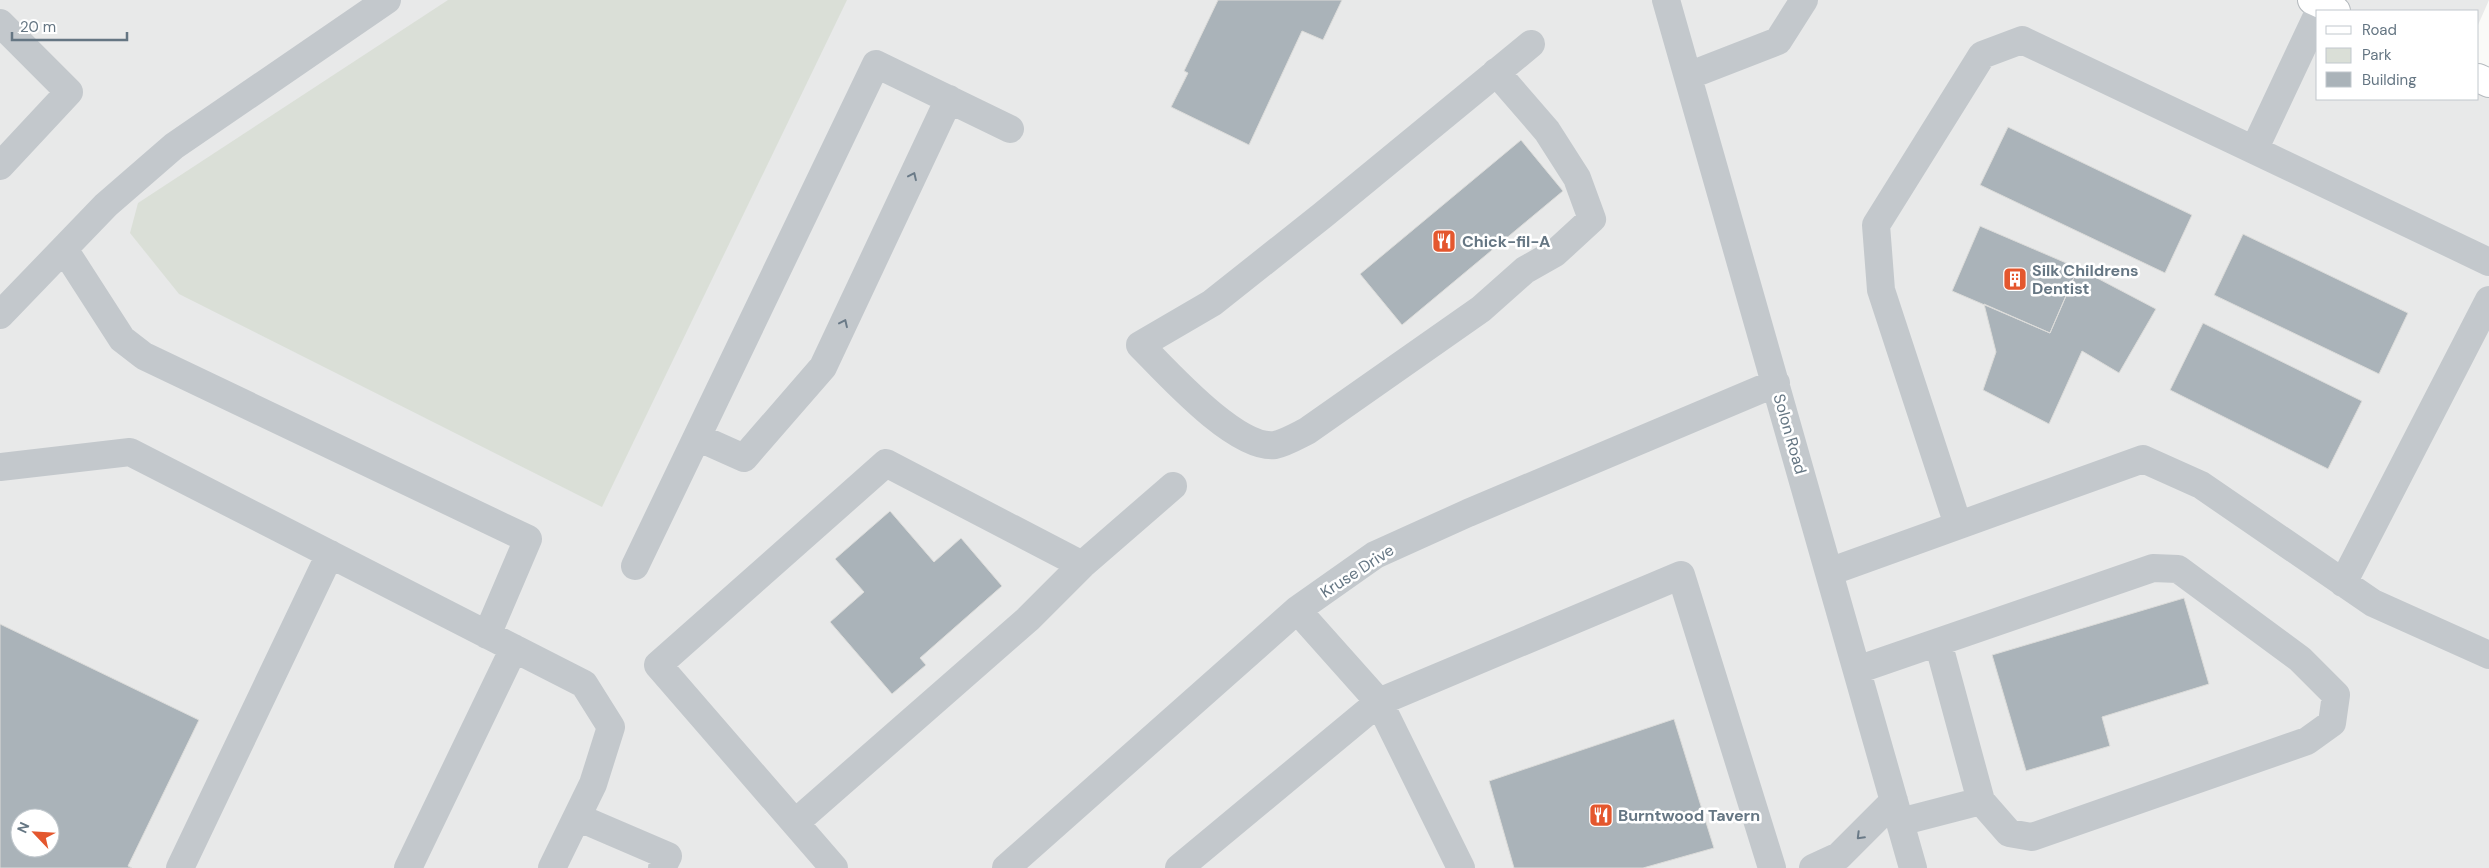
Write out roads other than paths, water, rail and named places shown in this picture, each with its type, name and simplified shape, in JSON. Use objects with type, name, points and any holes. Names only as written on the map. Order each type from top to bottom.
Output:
[{"type":"street","points":[[0,316],[106,205],[174,146],[388,0]]},
{"type":"street","name":"Solon Road","points":[[1666,0],[1914,868]]},
{"type":"street","points":[[1688,76],[1778,41],[1804,0]]},
{"type":"street","points":[[2254,150],[2316,20]]},
{"type":"street","points":[[0,23],[69,92],[0,166]]},
{"type":"street","points":[[1958,525],[1881,290],[1876,225],[1982,55],[2022,40],[2489,262]]},
{"type":"street","points":[[1496,72],[1547,131],[1577,178],[1592,219],[1555,253],[1525,270],[1481,308],[1307,431],[1274,445],[1243,437],[1202,407],[1140,345],[1212,303],[1323,215],[1496,72],[1531,44]]},
{"type":"street","points":[[635,566],[876,64],[1010,128]]},
{"type":"street","points":[[697,437],[744,458],[824,367],[949,99]]},
{"type":"street","points":[[64,248],[122,339],[144,356],[528,539],[487,635]]},
{"type":"street","points":[[2343,583],[2489,300]]},
{"type":"street","name":"Kruse Drive","points":[[1020,863],[1297,610],[1383,552],[1488,505],[1776,384]]},
{"type":"street","points":[[0,467],[130,452],[584,684],[611,727],[593,784],[552,868]]},
{"type":"street","points":[[1829,572],[2143,459],[2201,485],[2373,603],[2487,650]]},
{"type":"street","points":[[834,868],[658,665],[886,463],[1082,565]]},
{"type":"street","points":[[796,823],[1028,619],[1082,565],[1173,486]]},
{"type":"street","points":[[180,868],[330,554]]},
{"type":"street","points":[[1857,670],[1938,642],[2153,568],[2178,569],[2300,659],[2336,696],[2332,723],[2307,741],[2032,837],[2009,833],[1981,801],[1938,642]]},
{"type":"street","points":[[1179,868],[1379,702],[1681,576],[1772,868]]},
{"type":"street","points":[[1297,610],[1379,702],[1461,868]]},
{"type":"street","points":[[408,868],[514,648]]},
{"type":"street","points":[[1813,868],[1838,856],[1897,812],[1981,801]]},
{"type":"street","points":[[577,817],[668,856],[662,868]]},
{"type":"place","name":"Chick-fil-A","points":[[1444,241]]},
{"type":"place","name":"Silk Childrens Dentist","points":[[2015,279]]},
{"type":"place","name":"Burntwood Tavern","points":[[1601,815]]}]
